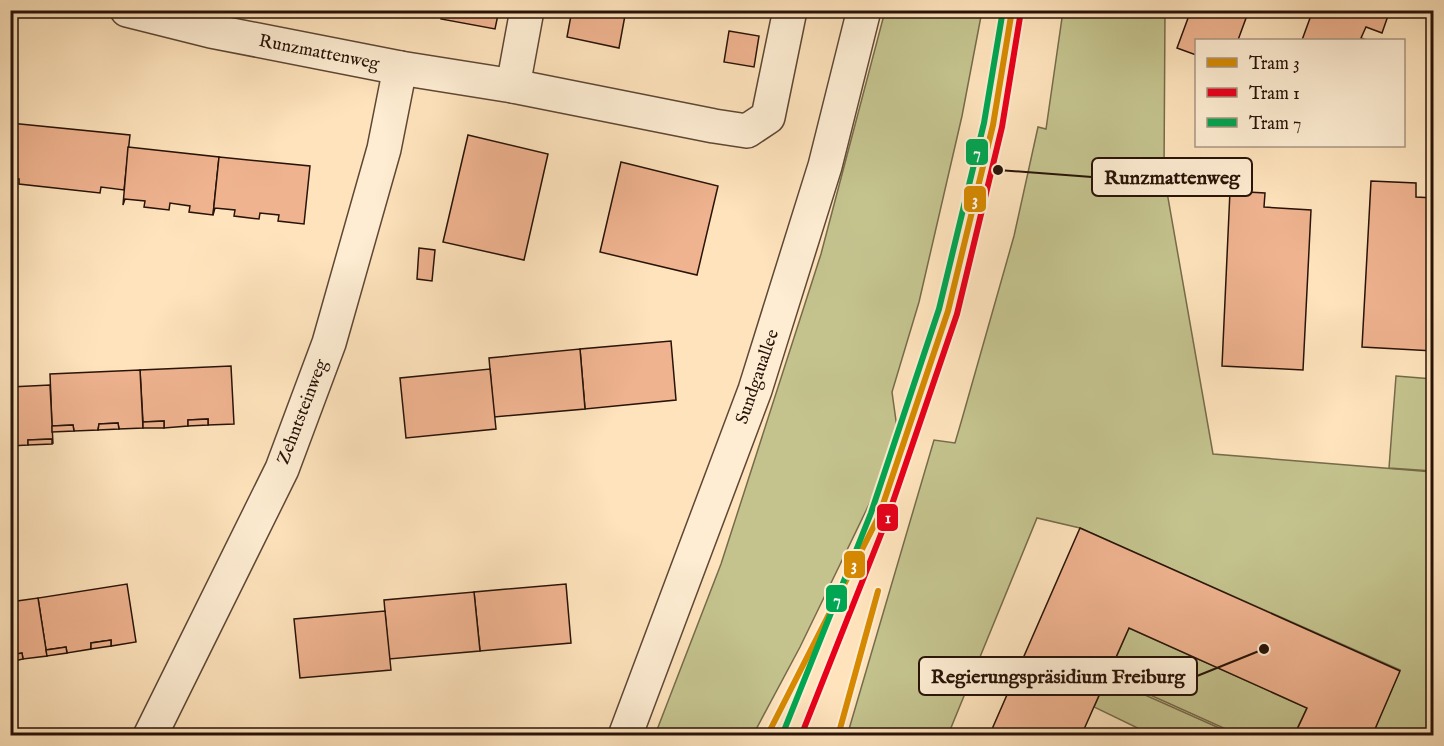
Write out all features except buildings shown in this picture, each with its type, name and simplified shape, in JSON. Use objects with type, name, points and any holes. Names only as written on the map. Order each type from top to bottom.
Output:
[{"type":"street","name":"Runzmattenweg","points":[[127,10],[211,31],[400,69],[513,86],[747,131],[768,117],[790,10]]},
{"type":"street","points":[[513,86],[527,10]]},
{"type":"street","name":"Sundgauallee","points":[[625,735],[755,390],[825,166],[864,10]]},
{"type":"street","name":"Zehntsteinweg","points":[[150,735],[286,458],[329,343],[384,149],[400,69]]},
{"type":"shaded area","points":[[885,11],[982,11],[962,116],[919,302],[892,392],[897,428],[878,486],[800,647],[753,735],[655,735],[721,564],[821,254]]},
{"type":"shaded area","points":[[1063,11],[1165,11],[1164,175],[1213,454],[1433,472],[1433,735],[1372,735],[1400,670],[1080,528],[1037,518],[948,735],[847,736],[934,440],[955,443],[1014,236],[1038,127],[1046,129]]},
{"type":"shaded area","points":[[1396,376],[1433,379],[1433,471],[1389,468]]},
{"type":"shaded area","points":[[1129,628],[1307,708],[1294,735],[1239,735],[1108,676]]},
{"type":"shaded area","points":[[1107,678],[1235,735],[1152,735],[1094,707]]},
{"type":"tram line","name":"7","points":[[783,733],[871,513],[939,309],[984,123],[1003,10]]},
{"type":"tram line","name":"3","points":[[767,736],[879,516],[948,311],[993,125],[1012,10]]},
{"type":"tram line","name":"1","points":[[801,736],[887,519],[957,314],[1002,127],[1021,11]]},
{"type":"tram line","name":"3","points":[[838,736],[878,591]]},
{"type":"place","name":"Runzmattenweg","points":[[998,170]]},
{"type":"place","name":"Regierungspräsidium Freiburg","points":[[1264,649]]}]
